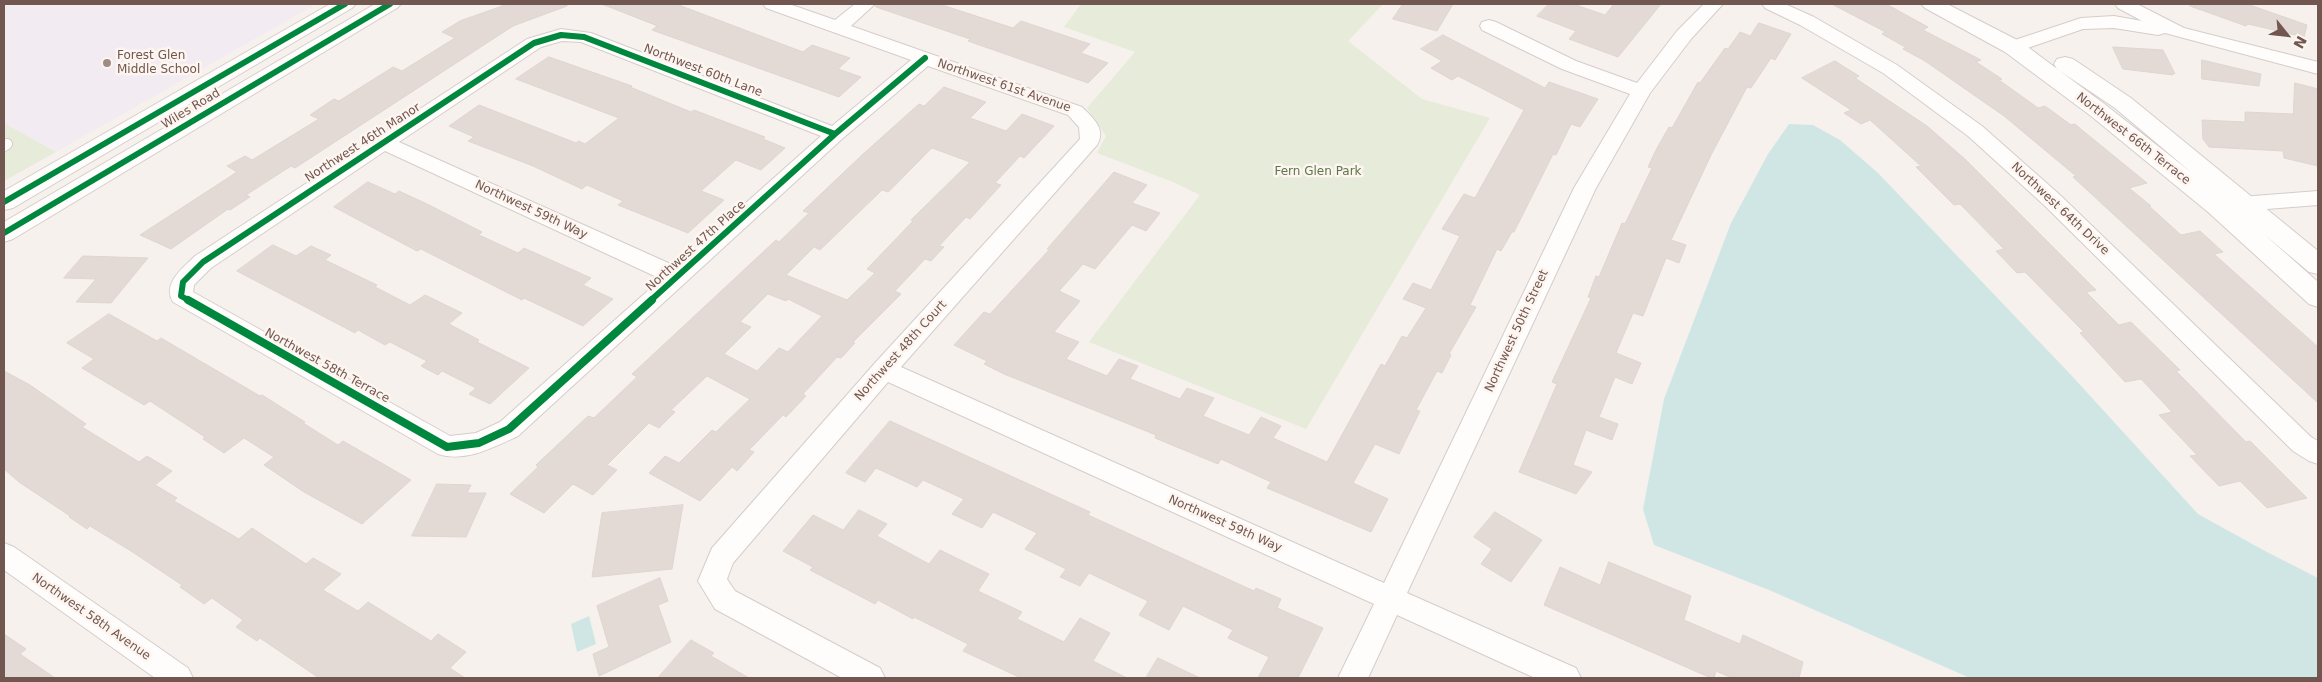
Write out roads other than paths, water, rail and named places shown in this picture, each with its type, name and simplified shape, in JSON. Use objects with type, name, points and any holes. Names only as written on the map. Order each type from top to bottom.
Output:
[{"type":"street","name":"Wiles Road","points":[[4,202],[345,4]]},
{"type":"street","name":"Wiles Road","points":[[4,233],[390,4]]},
{"type":"street","name":"Northwest 61st Avenue","points":[[772,4],[1075,111],[1089,125]]},
{"type":"street","points":[[838,27],[866,4]]},
{"type":"street","name":"Northwest 50th Street","points":[[1353,678],[1585,188],[1641,91],[1684,35],[1714,4]]},
{"type":"street","name":"Northwest 64th Drive","points":[[1771,4],[1807,21],[1890,69],[1975,131],[2052,200],[2302,444],[2318,454]]},
{"type":"street","name":"Northwest 66th Terrace","points":[[1932,4],[2022,44],[2100,111],[2217,206],[2318,297]]},
{"type":"street","name":"Northwest 66th Terrace","points":[[1962,4],[2022,44],[2123,103],[2247,204],[2318,265]]},
{"type":"street","points":[[2124,4],[2177,32]]},
{"type":"street","points":[[2022,44],[2081,24],[2114,22],[2177,32],[2318,68]]},
{"type":"street","points":[[1489,26],[1569,65],[1641,91]]},
{"type":"street","name":"Northwest 60th Lane","points":[[561,35],[584,37],[835,134]]},
{"type":"street","name":"Northwest 46th Manor","points":[[183,282],[203,262],[534,43],[561,35]]},
{"type":"street","name":"Northwest 47th Place","points":[[479,443],[509,429],[835,134],[925,58]]},
{"type":"street","name":"Northwest 48th Court","points":[[870,678],[725,600],[712,581],[722,556],[884,370],[1090,140],[1089,125]]},
{"type":"street","name":"Northwest 59th Way","points":[[384,143],[678,277]]},
{"type":"street","points":[[2217,206],[2318,198]]},
{"type":"street","name":"Northwest 58th Terrace","points":[[183,282],[181,296],[447,447],[479,443]]},
{"type":"street","name":"Northwest 59th Way","points":[[884,370],[1566,678]]},
{"type":"street","name":"Northwest 58th Avenue","points":[[4,555],[178,678]]},
{"type":"place","name":"Forest Glen Middle School","points":[[107,63]]},
{"type":"park label","name":"Fern Glen Park","points":[[1318,172]]}]
